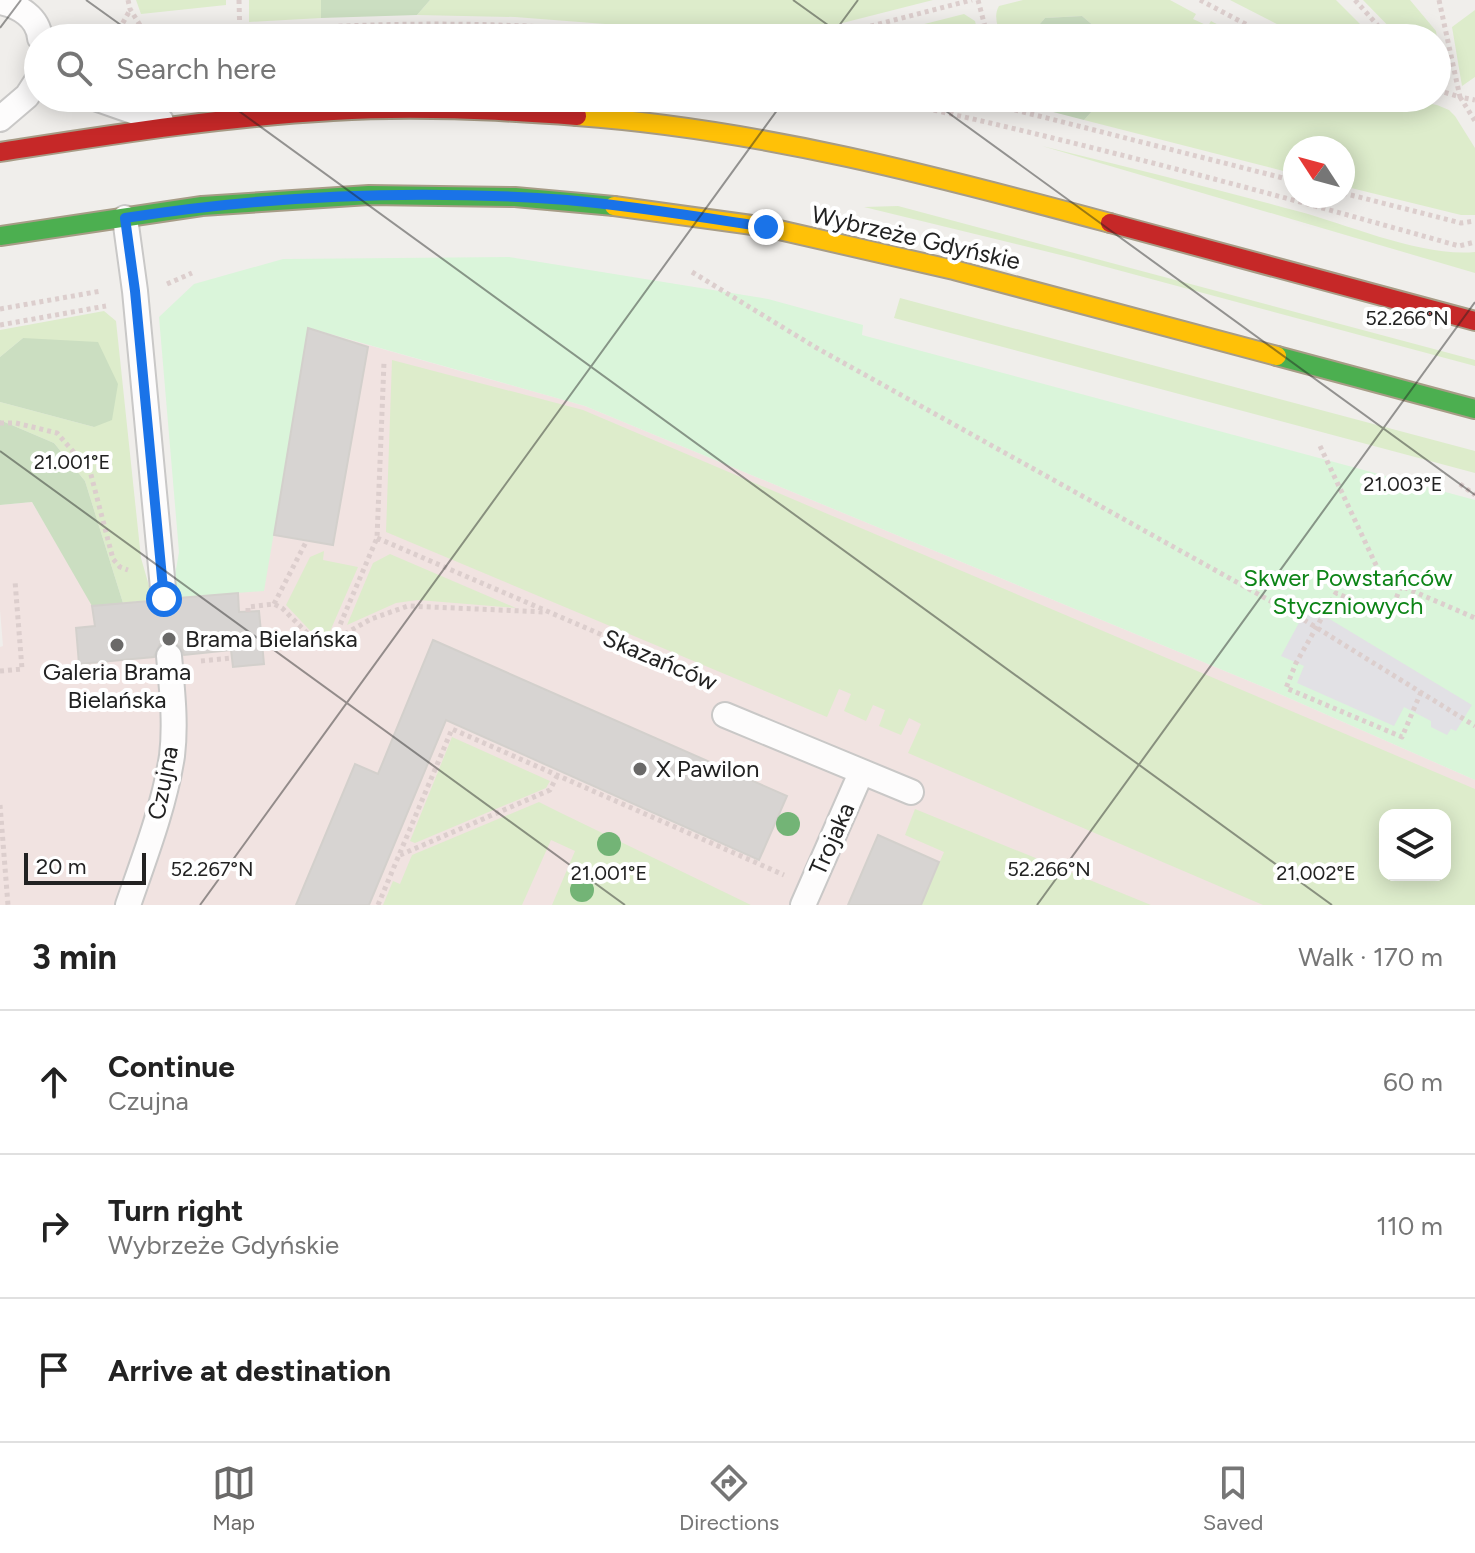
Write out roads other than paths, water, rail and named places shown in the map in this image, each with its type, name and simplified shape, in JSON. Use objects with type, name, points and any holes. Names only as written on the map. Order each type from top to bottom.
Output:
[{"type":"main road","points":[[0,152],[175,126],[320,112]]},
{"type":"main road","points":[[514,112],[680,129],[809,150],[977,186],[1475,321]]},
{"type":"main road","name":"Wybrzeże Gdyńskie","points":[[0,236],[202,206],[369,195],[570,201],[698,216],[766,227],[954,270],[1475,409]]},
{"type":"lane","points":[[0,2],[23,12],[36,24]]},
{"type":"lane","points":[[0,119],[24,99]]},
{"type":"lane","points":[[135,112],[175,126]]},
{"type":"lane","points":[[125,218],[135,291],[164,599]]},
{"type":"lane","name":"Czujna","points":[[128,905],[162,805],[172,753],[169,656]]},
{"type":"lane","name":"Skazańców","points":[[725,715],[911,792]]},
{"type":"lane","name":"Trojaka","points":[[803,905],[861,773]]},
{"type":"place","name":"Brama Bielańska","points":[[169,639]]},
{"type":"place","name":"Galeria Brama Bielańska","points":[[117,645]]},
{"type":"place","name":"X Pawilon","points":[[640,769]]},
{"type":"park label","name":"Skwer Powstańców Styczniowych","points":[[1348,592]]}]
